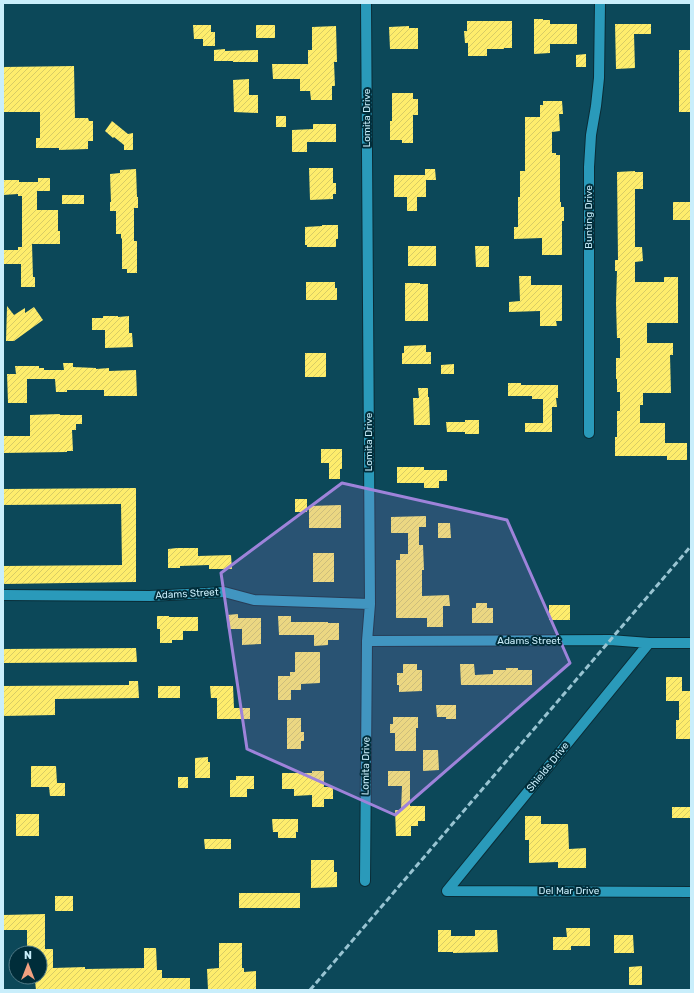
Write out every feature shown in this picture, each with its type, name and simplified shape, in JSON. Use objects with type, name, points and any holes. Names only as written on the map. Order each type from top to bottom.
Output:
[{"type":"street","name":"Lomita Drive","points":[[365,881],[367,641],[370,604],[366,3]]},
{"type":"street","name":"Bunting Drive","points":[[589,433],[589,167],[591,135],[599,78],[600,3]]},
{"type":"street","name":"Adams Street","points":[[3,595],[150,596],[224,592],[254,600],[370,604]]},
{"type":"street","name":"Adams Street","points":[[367,641],[610,640],[649,643],[691,643]]},
{"type":"street","name":"Shields Drive","points":[[447,891],[649,643]]},
{"type":"street","name":"Del Mar Drive","points":[[447,891],[691,892]]},
{"type":"highlighted area","points":[[342,483],[507,520],[570,663],[395,815],[247,749],[221,573]]},
{"type":"building","points":[[534,19],[550,20],[550,24],[577,24],[577,44],[550,44],[550,53],[534,54]]},
{"type":"building","points":[[467,21],[512,21],[512,48],[487,49],[487,56],[468,56],[468,43],[465,43],[464,31],[467,31]]},
{"type":"building","points":[[615,24],[651,24],[651,34],[634,34],[635,68],[616,69]]},
{"type":"building","points":[[193,25],[211,25],[211,32],[215,32],[215,46],[203,46],[203,39],[194,39]]},
{"type":"building","points":[[256,25],[275,25],[275,38],[256,38]]},
{"type":"building","points":[[336,26],[337,62],[334,62],[335,86],[332,86],[332,100],[311,100],[310,91],[300,91],[300,79],[273,79],[272,64],[308,64],[308,50],[312,50],[312,27]]},
{"type":"building","points":[[409,26],[409,28],[418,28],[418,49],[390,49],[389,27]]},
{"type":"building","points":[[225,49],[225,51],[258,50],[258,62],[214,61],[214,50]]},
{"type":"building","points":[[679,50],[691,50],[691,112],[679,112]]},
{"type":"building","points":[[586,54],[586,67],[576,67],[576,55]]},
{"type":"building","points":[[74,66],[75,118],[88,118],[89,121],[93,121],[93,141],[88,141],[88,149],[59,150],[59,148],[36,148],[36,138],[40,138],[40,112],[3,112],[3,67]]},
{"type":"building","points":[[249,79],[249,95],[258,95],[258,113],[234,112],[233,80]]},
{"type":"building","points":[[392,93],[413,93],[413,99],[418,99],[418,115],[413,115],[413,143],[402,143],[402,140],[390,140]]},
{"type":"building","points":[[543,101],[562,101],[563,114],[559,114],[560,131],[552,132],[552,153],[560,155],[560,202],[561,207],[564,207],[564,221],[562,221],[562,255],[542,255],[542,238],[514,239],[514,227],[518,227],[520,171],[525,171],[525,117],[540,117],[540,105],[543,105]]},
{"type":"building","points":[[276,116],[286,116],[286,127],[276,127]]},
{"type":"building","points":[[112,121],[128,134],[133,133],[133,150],[124,150],[124,145],[105,131]]},
{"type":"building","points":[[313,124],[336,124],[336,142],[307,142],[307,152],[292,152],[292,130],[313,129]]},
{"type":"building","points":[[309,168],[333,168],[333,183],[336,183],[336,194],[333,194],[333,199],[310,200]]},
{"type":"building","points":[[136,169],[138,208],[134,208],[134,241],[137,241],[137,273],[127,273],[127,269],[122,269],[122,238],[121,239],[121,234],[116,234],[116,211],[110,211],[110,174],[120,173],[120,170]]},
{"type":"building","points":[[425,169],[435,169],[436,180],[426,180],[426,197],[417,197],[417,211],[407,211],[407,197],[394,197],[394,175],[425,175]]},
{"type":"building","points":[[617,172],[643,172],[643,189],[635,189],[635,247],[642,247],[643,261],[635,262],[635,282],[664,282],[664,277],[678,277],[678,323],[647,323],[647,343],[673,343],[673,355],[670,355],[671,393],[643,393],[643,405],[640,405],[640,423],[665,423],[665,443],[687,443],[687,460],[667,460],[667,456],[615,456],[617,411],[620,411],[620,392],[617,392],[616,379],[616,358],[620,358],[620,338],[617,338],[617,271],[615,271],[615,260],[618,260]]},
{"type":"building","points":[[38,178],[50,178],[50,191],[37,191],[37,210],[58,210],[58,231],[60,231],[60,244],[32,244],[33,277],[35,277],[35,287],[21,287],[21,264],[3,264],[3,250],[18,250],[18,247],[22,247],[22,196],[18,196],[18,194],[3,195],[3,180],[38,182]]},
{"type":"building","points":[[62,195],[84,195],[84,204],[62,204]]},
{"type":"building","points":[[673,202],[691,202],[691,220],[673,220]]},
{"type":"building","points":[[338,225],[338,239],[336,239],[336,247],[307,247],[307,245],[305,245],[305,227]]},
{"type":"building","points":[[408,246],[436,246],[436,266],[408,266]]},
{"type":"building","points":[[475,246],[489,246],[489,267],[476,267]]},
{"type":"building","points":[[519,276],[531,276],[531,285],[562,285],[562,321],[556,321],[557,326],[540,326],[540,311],[509,312],[509,302],[520,301]]},
{"type":"building","points":[[306,282],[335,282],[335,288],[337,288],[337,300],[306,300]]},
{"type":"building","points":[[405,283],[428,284],[428,321],[405,321]]},
{"type":"building","points":[[7,306],[14,315],[25,308],[25,313],[34,307],[43,320],[14,341],[6,341]]},
{"type":"building","points":[[103,316],[129,316],[129,333],[132,333],[133,347],[105,348],[105,330],[92,330],[92,318],[103,318]]},
{"type":"building","points":[[426,345],[426,352],[431,352],[431,364],[402,364],[402,353],[404,353],[404,346]]},
{"type":"building","points":[[305,353],[326,353],[326,377],[305,377]]},
{"type":"building","points":[[63,363],[73,363],[73,367],[96,369],[109,368],[109,371],[136,370],[137,396],[104,396],[104,390],[67,390],[67,392],[56,392],[55,379],[27,379],[27,403],[8,403],[7,374],[16,374],[15,366],[39,366],[39,368],[44,368],[44,370],[64,370]]},
{"type":"building","points":[[454,364],[454,374],[441,374],[441,365]]},
{"type":"building","points":[[508,383],[521,383],[521,385],[558,385],[558,398],[556,398],[557,407],[552,407],[552,432],[525,432],[525,423],[543,423],[543,399],[532,399],[532,396],[508,396]]},
{"type":"building","points":[[418,388],[428,388],[430,425],[414,425],[413,398],[419,398]]},
{"type":"building","points":[[30,415],[82,415],[82,424],[76,424],[76,430],[72,430],[73,451],[3,453],[3,436],[30,436]]},
{"type":"building","points":[[465,420],[479,420],[479,434],[447,432],[446,422],[465,422]]},
{"type":"building","points":[[321,449],[342,449],[342,469],[340,469],[340,479],[329,479],[329,463],[321,463]]},
{"type":"building","points":[[397,467],[424,467],[424,470],[447,470],[447,481],[439,481],[439,488],[424,488],[424,483],[397,483]]},
{"type":"building","points":[[136,488],[136,582],[3,584],[3,566],[122,565],[121,504],[3,505],[3,489]]},
{"type":"building","points":[[295,499],[307,499],[307,512],[295,512]]},
{"type":"building","points":[[341,505],[341,528],[309,528],[309,506]]},
{"type":"building","points":[[426,516],[426,527],[419,527],[419,545],[423,545],[424,570],[422,570],[422,596],[449,595],[450,606],[443,606],[443,627],[427,627],[427,618],[396,618],[396,560],[400,560],[400,554],[408,554],[408,533],[391,533],[391,517]]},
{"type":"building","points":[[438,523],[450,523],[451,538],[438,538]]},
{"type":"building","points":[[198,548],[198,556],[231,555],[232,569],[209,569],[209,565],[168,568],[168,549]]},
{"type":"building","points":[[313,553],[334,553],[334,582],[313,582]]},
{"type":"building","points":[[476,603],[487,603],[487,608],[493,608],[493,623],[472,623],[472,608],[476,608]]},
{"type":"building","points":[[549,605],[570,605],[570,620],[549,620]]},
{"type":"building","points":[[238,614],[238,618],[261,618],[261,644],[242,645],[242,629],[228,629],[227,615]]},
{"type":"building","points":[[157,616],[198,617],[198,631],[183,631],[183,640],[172,640],[172,643],[160,643],[160,629],[157,629]]},
{"type":"building","points":[[278,616],[291,616],[291,622],[339,623],[339,640],[328,640],[328,645],[314,646],[314,635],[279,635]]},
{"type":"building","points":[[136,648],[137,662],[3,663],[3,649]]},
{"type":"building","points":[[295,652],[320,652],[320,683],[301,684],[301,690],[291,690],[291,700],[278,700],[278,676],[290,676],[290,672],[295,672]]},
{"type":"building","points":[[403,664],[417,664],[417,670],[422,670],[422,691],[399,692],[399,685],[397,685],[397,673],[403,673]]},
{"type":"building","points":[[460,664],[474,664],[475,675],[493,674],[493,670],[506,670],[506,668],[532,670],[532,685],[461,685]]},
{"type":"building","points":[[666,677],[682,677],[682,691],[691,691],[691,739],[676,739],[676,720],[679,720],[679,701],[666,701]]},
{"type":"building","points":[[129,681],[138,681],[139,698],[55,699],[55,715],[3,716],[3,686],[129,685]]},
{"type":"building","points":[[158,686],[180,686],[180,698],[158,698]]},
{"type":"building","points":[[210,686],[233,686],[234,708],[250,708],[250,719],[217,719],[217,698],[211,698]]},
{"type":"building","points":[[436,705],[456,705],[456,719],[437,717]]},
{"type":"building","points":[[393,717],[418,717],[418,728],[416,728],[416,751],[395,751],[395,733],[390,733],[390,724],[393,724]]},
{"type":"building","points":[[287,718],[301,718],[301,732],[304,732],[304,741],[301,741],[301,749],[287,749]]},
{"type":"building","points":[[423,750],[438,750],[439,770],[423,771]]},
{"type":"building","points":[[208,757],[208,762],[210,762],[210,778],[195,778],[195,758]]},
{"type":"building","points":[[31,766],[56,766],[57,783],[65,783],[65,796],[50,796],[49,787],[31,787]]},
{"type":"building","points":[[312,771],[324,771],[324,787],[333,787],[333,799],[324,799],[324,807],[312,807],[312,795],[294,796],[294,789],[282,789],[282,773],[312,773]]},
{"type":"building","points":[[388,771],[410,771],[410,806],[425,806],[425,821],[418,821],[418,826],[411,826],[411,836],[396,836],[395,810],[401,810],[402,786],[388,786]]},
{"type":"building","points":[[236,776],[254,776],[254,789],[247,789],[247,797],[230,797],[230,780],[236,780]]},
{"type":"building","points":[[178,777],[188,777],[188,788],[178,788]]},
{"type":"building","points":[[672,807],[691,807],[691,818],[672,818]]},
{"type":"building","points":[[16,814],[39,814],[39,836],[16,836]]},
{"type":"building","points":[[525,816],[541,816],[541,824],[568,824],[569,849],[586,848],[586,868],[558,868],[558,862],[529,863],[529,840],[525,840]]},
{"type":"building","points":[[272,819],[298,819],[298,832],[296,832],[296,838],[278,838],[278,832],[273,832]]},
{"type":"building","points":[[204,839],[231,839],[231,849],[205,849]]},
{"type":"building","points":[[311,860],[334,860],[334,872],[337,872],[337,887],[311,888]]},
{"type":"building","points":[[239,893],[300,893],[300,908],[239,908]]},
{"type":"building","points":[[55,896],[73,896],[73,911],[55,911]]},
{"type":"building","points":[[45,914],[45,945],[27,945],[27,930],[3,930],[3,915]]},
{"type":"building","points":[[566,928],[590,928],[590,946],[571,946],[571,950],[553,950],[553,937],[567,937]]},
{"type":"building","points":[[438,930],[451,930],[451,936],[475,936],[475,930],[497,930],[498,952],[438,952]]},
{"type":"building","points":[[614,935],[633,935],[634,953],[614,953]]},
{"type":"building","points":[[219,943],[242,943],[242,968],[244,968],[244,972],[256,971],[256,990],[208,990],[207,969],[219,968]]},
{"type":"building","points":[[144,948],[156,948],[157,970],[162,970],[162,978],[190,978],[190,990],[36,990],[35,985],[48,985],[48,949],[53,949],[53,968],[85,967],[85,969],[144,968]]},
{"type":"building","points":[[642,966],[642,985],[629,985],[629,967]]},
{"type":"railway","points":[[310,990],[691,546]]}]
